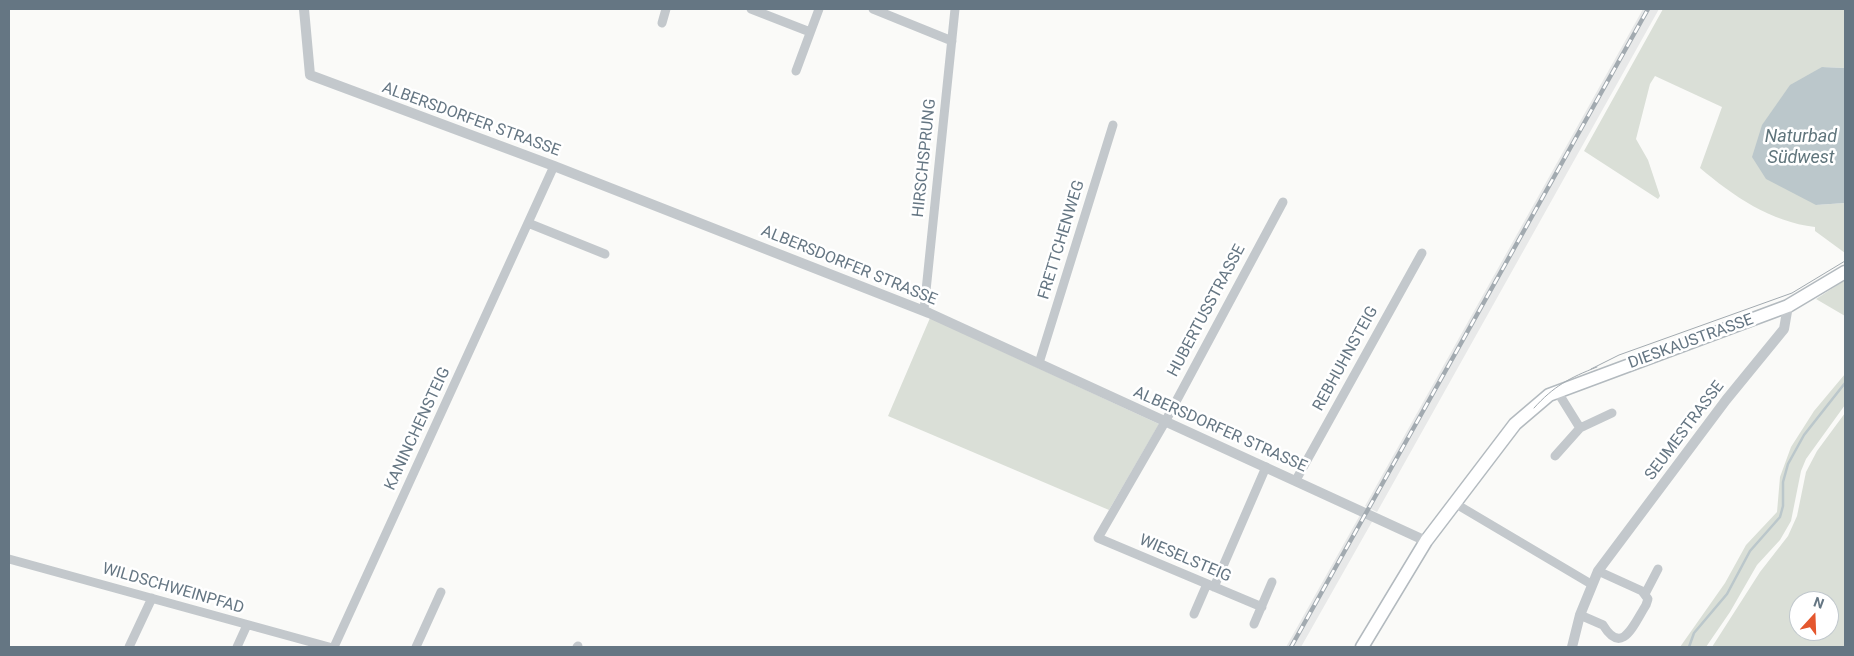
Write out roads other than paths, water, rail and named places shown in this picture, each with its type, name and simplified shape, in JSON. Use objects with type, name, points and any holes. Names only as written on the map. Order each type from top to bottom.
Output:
[{"type":"main road","name":"DIESKAUSTRASSE","points":[[1362,647],[1426,541],[1516,424],[1557,390],[1788,306],[1845,272]]},
{"type":"street","name":"ALBERSDORFER STRASSE","points":[[304,9],[310,75],[554,166],[924,310],[1426,541]]},
{"type":"street","points":[[662,23],[666,9]]},
{"type":"street","points":[[751,9],[810,32]]},
{"type":"street","points":[[796,71],[819,9]]},
{"type":"street","points":[[873,9],[952,41]]},
{"type":"street","name":"HIRSCHSPRUNG","points":[[924,310],[955,9]]},
{"type":"street","name":"FRETTCHENWEG","points":[[1039,363],[1113,126]]},
{"type":"street","name":"KANINCHENSTEIG","points":[[334,647],[554,166]]},
{"type":"street","name":"HUBERTUSSTRASSE","points":[[1098,538],[1164,422],[1283,202]]},
{"type":"street","points":[[528,223],[605,254]]},
{"type":"street","name":"REBHUHNSTEIG","points":[[1296,480],[1422,253]]},
{"type":"street","name":"SEUMESTRASSE","points":[[1572,647],[1580,615],[1591,584],[1598,571],[1726,400],[1784,329],[1788,306]]},
{"type":"street","points":[[1557,390],[1580,428]]},
{"type":"street","points":[[1555,456],[1580,428],[1612,413]]},
{"type":"street","points":[[1194,614],[1211,586],[1266,467]]},
{"type":"street","points":[[1456,504],[1591,584]]},
{"type":"street","name":"WIESELSTEIG","points":[[1098,538],[1262,607]]},
{"type":"street","name":"WILDSCHWEINPFAD","points":[[9,559],[329,647]]},
{"type":"street","points":[[1580,615],[1604,625],[1610,642],[1616,646],[1622,646],[1627,641],[1646,605],[1648,599],[1646,594],[1658,569]]},
{"type":"street","points":[[1598,571],[1646,594]]},
{"type":"street","points":[[1254,624],[1272,582]]},
{"type":"street","points":[[416,647],[440,592]]},
{"type":"street","points":[[130,647],[152,598]]},
{"type":"street","points":[[237,647],[247,625]]},
{"type":"water","name":"Naturbad Südwest","points":[[1822,67],[1845,68],[1845,203],[1816,205],[1766,179],[1752,157],[1762,125],[1790,85]]},
{"type":"waterway","points":[[1689,647],[1694,633],[1727,594],[1750,551],[1780,517],[1783,506],[1783,482],[1788,464],[1804,435],[1845,383]]},
{"type":"tram line","points":[[1591,369],[1619,355],[1792,293],[1845,261]]},
{"type":"tram line","points":[[1534,408],[1563,383],[1597,367]]},
{"type":"railway","points":[[1291,647],[1648,9]]}]
